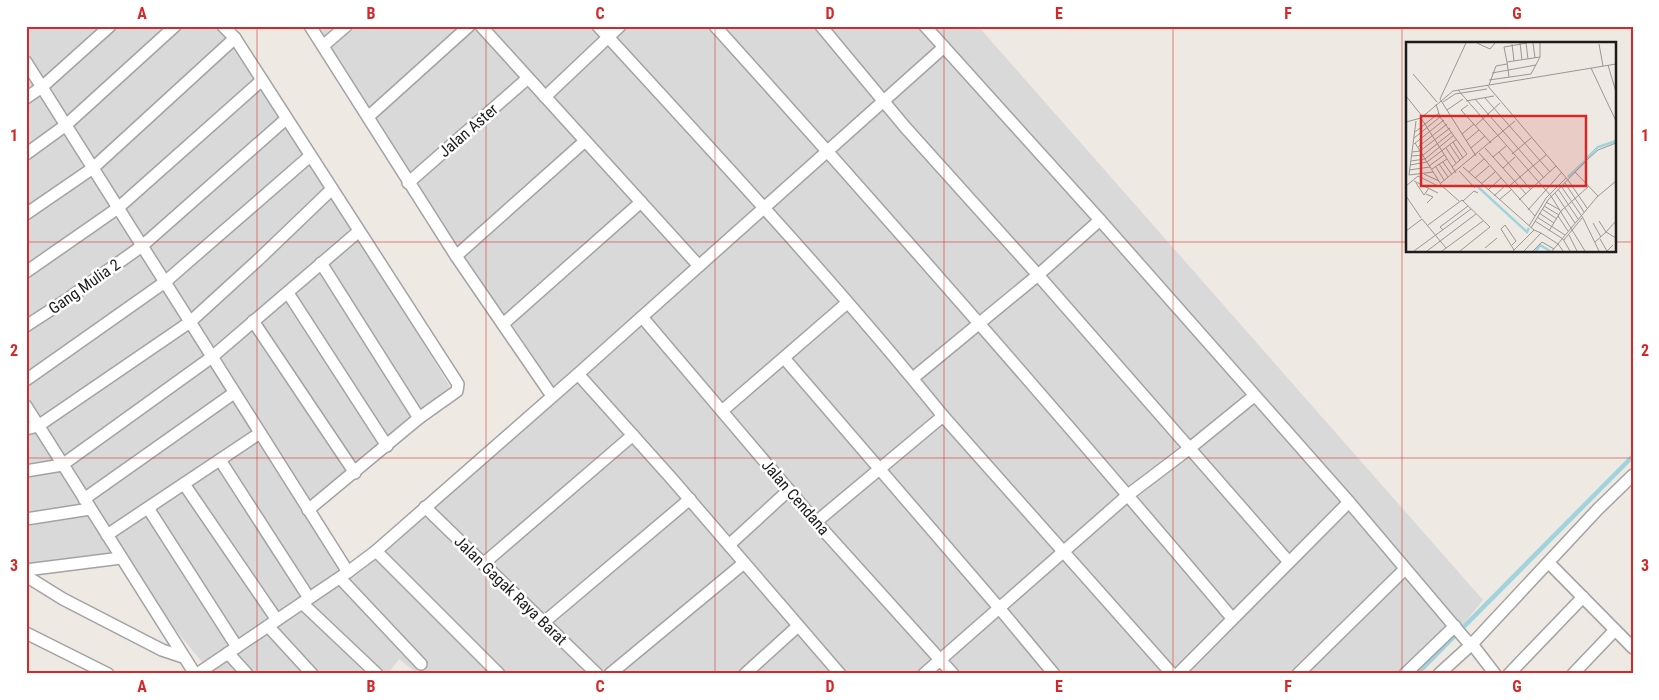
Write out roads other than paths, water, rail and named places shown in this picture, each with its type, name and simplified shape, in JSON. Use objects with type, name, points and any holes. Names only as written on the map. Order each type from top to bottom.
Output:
[{"type":"street","points":[[26,98],[42,87],[110,26]]},
{"type":"street","points":[[26,154],[66,125],[175,26]]},
{"type":"street","points":[[223,26],[235,38],[358,232],[458,384],[457,392],[419,418],[355,473],[308,510]]},
{"type":"street","points":[[310,26],[456,256],[552,396]]},
{"type":"street","points":[[323,46],[346,26]]},
{"type":"street","points":[[368,117],[469,26]]},
{"type":"street","points":[[481,26],[699,266]]},
{"type":"street","points":[[598,26],[764,208],[913,378],[943,416],[1172,674]]},
{"type":"street","points":[[545,97],[620,26]]},
{"type":"street","points":[[715,26],[828,151],[1128,495],[1232,618]]},
{"type":"street","points":[[820,26],[883,102],[1289,562]]},
{"type":"street","points":[[926,26],[1349,502],[1495,674]]},
{"type":"street","points":[[26,214],[92,168],[235,38]]},
{"type":"street","points":[[26,406],[183,657],[196,674],[344,575],[376,550],[578,374],[944,47]]},
{"type":"street","points":[[26,62],[308,510],[344,575],[421,664]]},
{"type":"street","name":"Jalan Aster","points":[[408,182],[528,78]]},
{"type":"street","points":[[26,272],[118,208],[262,80]]},
{"type":"street","name":"Gang Mulia 2","points":[[26,326],[142,246],[286,119]]},
{"type":"street","points":[[456,256],[585,141]]},
{"type":"street","points":[[26,380],[165,282],[310,156]]},
{"type":"street","points":[[26,429],[38,426],[190,322],[332,190]]},
{"type":"street","points":[[503,324],[641,202]]},
{"type":"street","points":[[913,378],[1038,276],[1100,220]]},
{"type":"street","points":[[26,471],[62,465],[212,357],[358,232]]},
{"type":"street","points":[[321,263],[419,418]]},
{"type":"street","points":[[288,293],[387,446]]},
{"type":"street","points":[[722,411],[847,303]]},
{"type":"street","name":"Jalan Cendana","points":[[642,317],[816,522],[953,674]]},
{"type":"street","points":[[253,321],[355,473]]},
{"type":"street","points":[[784,358],[1054,674]]},
{"type":"street","points":[[578,374],[690,499],[840,674]]},
{"type":"street","points":[[26,519],[87,504],[234,393]]},
{"type":"street","points":[[924,674],[1128,495],[1254,396]]},
{"type":"street","points":[[816,522],[943,416]]},
{"type":"street","points":[[107,535],[260,433]]},
{"type":"street","points":[[483,564],[633,435]]},
{"type":"street","points":[[220,460],[306,601],[376,674]]},
{"type":"street","points":[[1439,674],[1633,475]]},
{"type":"street","points":[[184,484],[272,623],[312,674]]},
{"type":"street","points":[[728,545],[789,490]]},
{"type":"street","points":[[543,622],[690,499]]},
{"type":"street","points":[[1178,674],[1349,502]]},
{"type":"street","name":"Jalan Gagak Raya Barat","points":[[425,506],[597,674]]},
{"type":"street","points":[[148,508],[247,674]]},
{"type":"street","points":[[376,550],[499,674]]},
{"type":"street","points":[[26,570],[121,558]]},
{"type":"street","points":[[610,674],[744,563]]},
{"type":"street","points":[[1549,563],[1633,648]]},
{"type":"street","points":[[1298,674],[1405,569]]},
{"type":"street","points":[[26,576],[63,598],[162,650],[183,657]]},
{"type":"street","points":[[1509,674],[1583,597]]},
{"type":"street","points":[[745,674],[798,626]]},
{"type":"street","points":[[1405,674],[1455,627]]},
{"type":"street","points":[[1573,674],[1615,630]]},
{"type":"street","points":[[26,633],[108,674]]},
{"type":"waterway","points":[[1417,674],[1633,456]]}]
